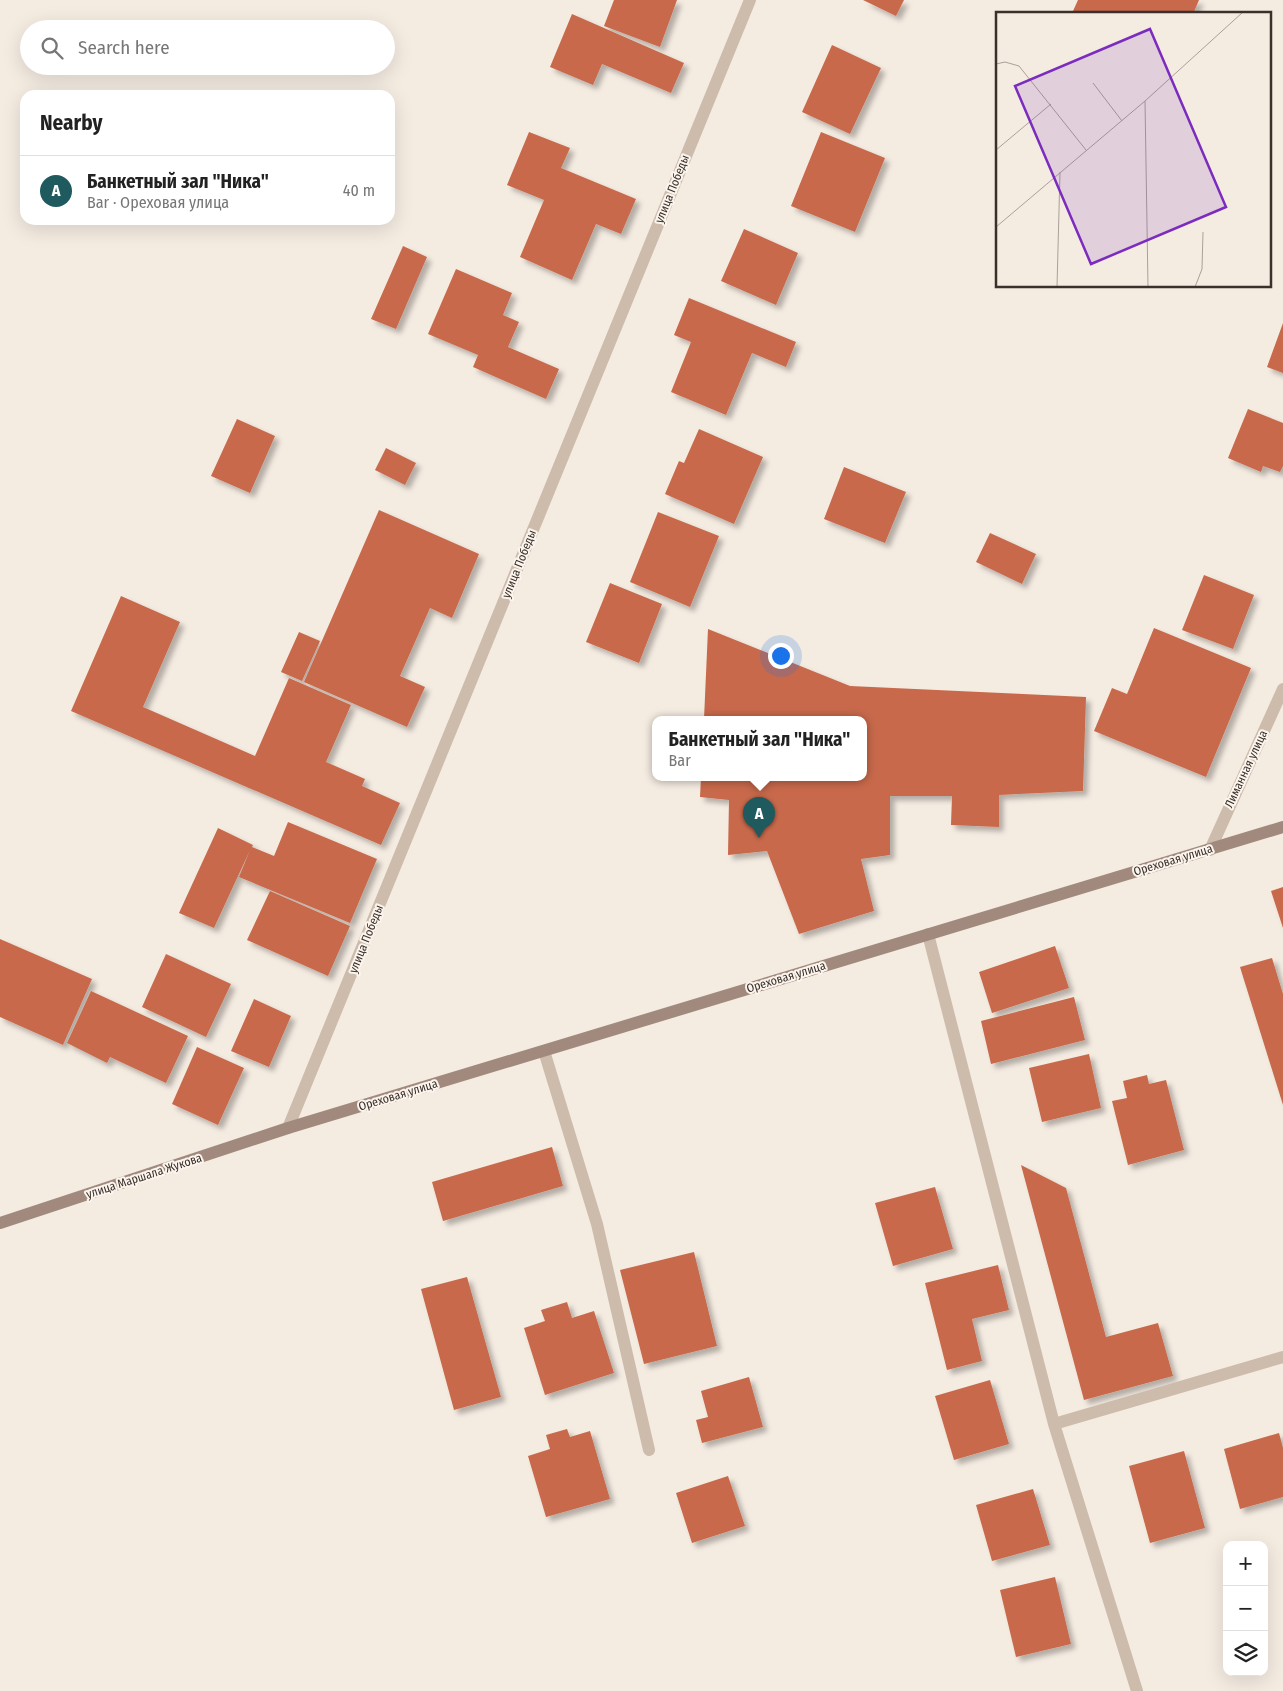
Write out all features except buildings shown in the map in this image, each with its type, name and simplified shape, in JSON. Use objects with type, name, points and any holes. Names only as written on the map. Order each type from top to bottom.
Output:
[{"type":"main road","name":"Ореховая улица","points":[[288,1128],[1283,827]]},
{"type":"main road","name":"улица Маршала Жукова","points":[[0,1223],[288,1128]]},
{"type":"street","name":"улица Победы","points":[[288,1128],[750,0]]},
{"type":"street","name":"Лиманная улица","points":[[1210,850],[1283,690]]},
{"type":"street","points":[[928,934],[1054,1424],[1137,1691]]},
{"type":"street","points":[[544,1051],[597,1224],[649,1450]]},
{"type":"street","points":[[1054,1424],[1283,1357]]},
{"type":"place","name":"Банкетный зал \"Ника\"","points":[[759,838]]}]
